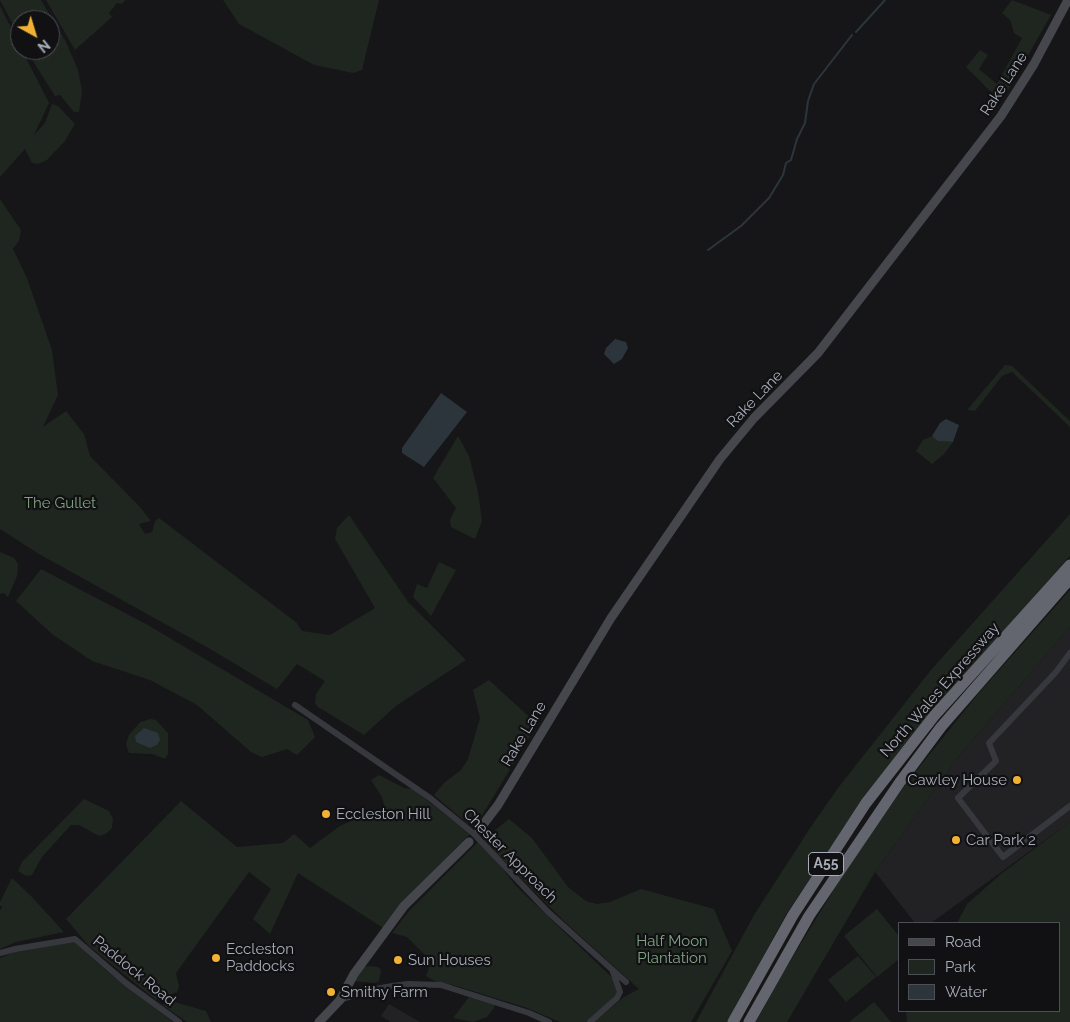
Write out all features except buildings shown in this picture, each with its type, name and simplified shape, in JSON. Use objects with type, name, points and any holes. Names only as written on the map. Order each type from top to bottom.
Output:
[{"type":"highway","name":"North Wales Expressway","points":[[733,1022],[793,915],[866,803],[934,716],[1070,565]]},
{"type":"highway","name":"North Wales Expressway","points":[[749,1022],[809,916],[900,782],[941,727],[1070,579]]},
{"type":"street","name":"Rake Lane","points":[[480,830],[498,805],[611,618],[715,467],[754,418],[818,353],[1001,116],[1034,64],[1068,0]]},
{"type":"street","points":[[1070,653],[1056,672],[989,743],[996,761],[958,798],[1003,857],[1070,806]]},
{"type":"street","name":"Chester Approach","points":[[295,705],[430,798],[473,832],[548,912],[626,982]]},
{"type":"street","points":[[320,1022],[340,1000],[354,974],[404,906],[469,842]]},
{"type":"street","name":"Paddock Road","points":[[0,953],[14,948],[75,938],[126,983],[178,1022]]},
{"type":"street","points":[[590,1022],[617,998],[620,992],[612,969]]},
{"type":"street","points":[[340,1000],[370,990],[392,986],[408,984],[441,985],[529,1013],[549,1022]]},
{"type":"shaded area","points":[[1070,627],[1070,822],[932,922],[914,922],[875,872],[958,757]]},
{"type":"shaded area","points":[[389,1004],[420,1022],[390,1022],[381,1016]]},
{"type":"green space","points":[[0,0],[41,0],[47,10],[10,10],[10,19]]},
{"type":"green space","points":[[46,0],[125,0],[122,4],[117,3],[109,13],[112,17],[75,50],[60,24],[60,10],[52,10]]},
{"type":"green space","points":[[223,0],[379,0],[362,70],[353,73],[314,65],[239,24]]},
{"type":"green space","points":[[1012,0],[1051,15],[1009,89],[1001,97],[992,93],[966,67],[980,50],[988,55],[979,69],[997,84],[1022,38],[1014,33],[1010,20],[1002,13]]},
{"type":"green space","points":[[0,6],[10,26],[10,60],[27,60],[49,103],[34,135],[45,123],[52,104],[58,106],[75,124],[65,141],[47,160],[38,164],[32,163],[25,149],[0,177]]},
{"type":"green space","points":[[60,32],[78,70],[82,91],[79,112],[74,112],[60,95],[55,96],[32,60],[60,60]]},
{"type":"green space","name":"The Gullet","points":[[0,199],[21,230],[19,241],[13,249],[27,278],[52,350],[58,395],[43,427],[66,411],[84,434],[90,456],[140,507],[151,521],[139,524],[145,534],[152,532],[155,521],[159,518],[297,623],[302,631],[330,635],[375,608],[335,539],[337,528],[349,515],[408,602],[466,660],[396,706],[364,735],[318,707],[315,703],[316,694],[325,681],[297,664],[277,689],[212,650],[39,554],[0,529]]},
{"type":"green space","points":[[1005,365],[1012,366],[1070,421],[1070,427],[1012,372],[1002,376],[975,411],[967,410]]},
{"type":"green space","points":[[458,436],[469,456],[478,492],[482,521],[475,539],[451,527],[450,520],[456,508],[433,478]]},
{"type":"green space","points":[[932,436],[939,441],[953,442],[944,454],[932,464],[916,451],[923,440]]},
{"type":"green space","points":[[1070,514],[1070,556],[937,707],[856,809],[787,913],[727,1022],[696,1022],[754,915],[841,784],[931,670]]},
{"type":"green space","points":[[0,552],[14,558],[18,564],[17,576],[8,597],[4,593],[0,594]]},
{"type":"green space","points":[[439,562],[456,570],[431,616],[413,597],[417,584],[427,588]]},
{"type":"green space","points":[[41,569],[146,624],[308,720],[315,737],[297,755],[287,749],[262,757],[251,752],[197,705],[150,680],[92,661],[52,634],[16,601]]},
{"type":"green space","points":[[1070,590],[1070,627],[958,757],[875,872],[787,1022],[756,1022],[780,978],[850,863],[908,781],[978,694]]},
{"type":"green space","points":[[489,680],[536,723],[536,726],[474,829],[434,795],[444,783],[461,770],[468,759],[480,718],[473,690]]},
{"type":"green space","points":[[151,719],[156,720],[168,733],[168,754],[165,759],[152,754],[129,753],[126,744],[129,735],[140,722]]},
{"type":"green space","points":[[379,775],[404,788],[413,789],[470,834],[404,901],[383,928],[298,873],[270,934],[253,919],[271,889],[249,872],[176,973],[179,986],[177,992],[156,1000],[89,946],[66,919],[181,801],[237,847],[283,843],[294,834],[310,848],[340,826],[360,817],[374,817],[385,809],[382,797],[371,780]]},
{"type":"green space","points":[[84,799],[109,811],[113,819],[112,828],[106,834],[99,836],[79,825],[71,825],[42,857],[32,875],[26,876],[18,871],[22,862]]},
{"type":"green space","name":"Half Moon Plantation","points":[[509,819],[532,838],[568,887],[586,901],[597,904],[610,902],[641,889],[714,909],[732,951],[691,1022],[594,1022],[624,997],[639,989],[566,923],[483,840]]},
{"type":"green space","points":[[1070,822],[1070,1022],[907,1022],[906,1012],[1060,1012],[1060,922],[958,922],[967,904],[1001,874]]},
{"type":"green space","points":[[478,842],[516,886],[621,986],[622,988],[593,1019],[585,1022],[560,1022],[527,1008],[453,985],[438,983],[426,976],[430,965],[426,956],[407,937],[392,933],[408,912]]},
{"type":"green space","points":[[12,878],[64,932],[16,942],[0,949],[0,911],[2,906],[0,906],[0,902]]},
{"type":"green space","points":[[877,909],[898,935],[898,960],[877,977],[844,936]]},
{"type":"green space","points":[[74,942],[108,972],[173,1022],[0,1022],[0,958],[16,951]]},
{"type":"green space","points":[[858,956],[876,977],[846,1002],[828,980]]},
{"type":"green space","points":[[362,967],[378,967],[381,970],[379,981],[375,983],[354,981]]},
{"type":"green space","points":[[469,997],[495,1004],[494,1008],[487,1017],[473,1022],[453,1018]]},
{"type":"green space","points":[[171,1001],[206,1011],[211,1022],[187,1022],[162,1005]]},
{"type":"green space","points":[[874,1002],[891,1022],[849,1022]]},
{"type":"water","points":[[615,339],[626,342],[628,348],[622,359],[614,364],[604,354],[606,348]]},
{"type":"water","points":[[441,393],[467,412],[424,467],[402,453],[402,448]]},
{"type":"water","points":[[946,419],[959,425],[953,442],[938,441],[932,436],[940,423]]},
{"type":"water","points":[[144,728],[158,733],[160,740],[157,745],[150,748],[136,742],[135,736]]},
{"type":"waterway","points":[[856,32],[885,0]]},
{"type":"waterway","points":[[708,250],[741,226],[769,198],[783,175],[786,163],[791,160],[797,139],[805,123],[808,101],[814,84],[852,35]]},
{"type":"place","name":"Cawley House","points":[[1017,780]]},
{"type":"place","name":"Eccleston Hill","points":[[326,814]]},
{"type":"place","name":"Car Park 2","points":[[956,840]]},
{"type":"place","name":"Eccleston Paddocks","points":[[216,958]]},
{"type":"place","name":"Sun Houses","points":[[398,960]]},
{"type":"place","name":"Smithy Farm","points":[[331,992]]}]
